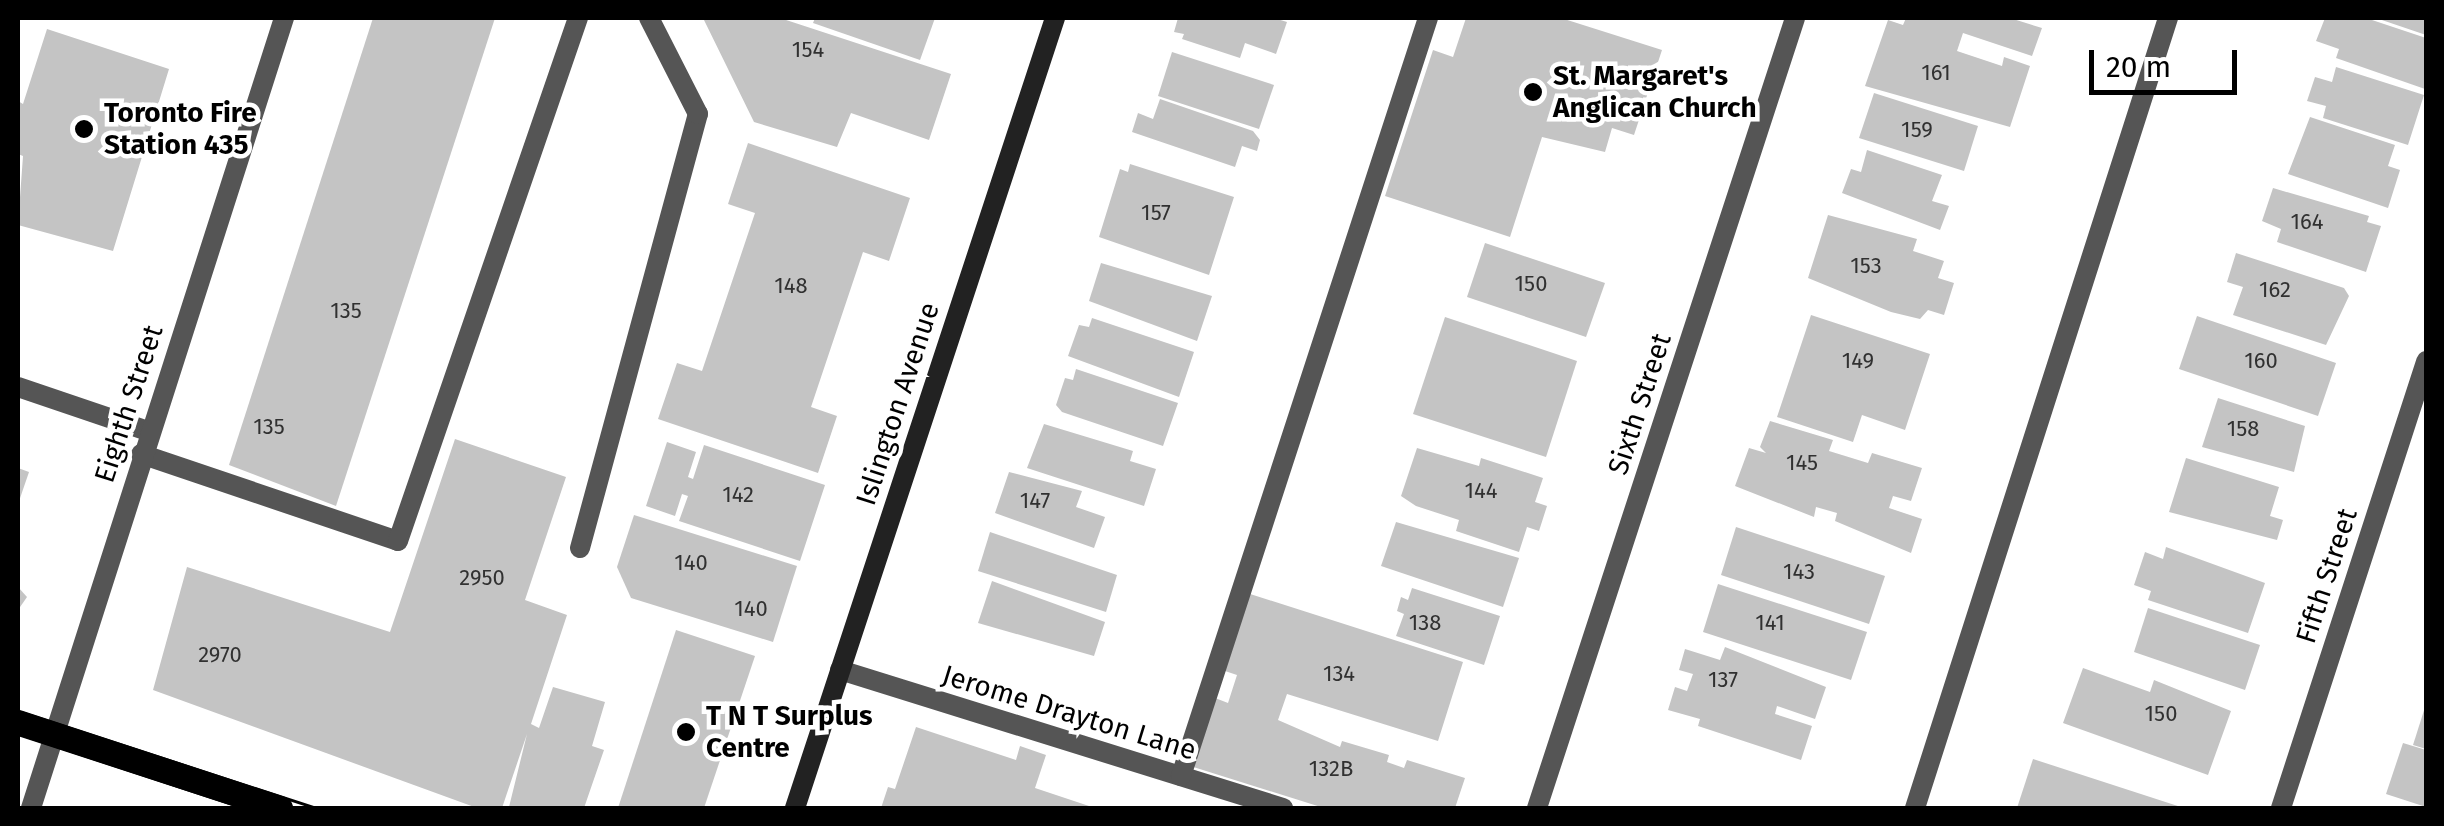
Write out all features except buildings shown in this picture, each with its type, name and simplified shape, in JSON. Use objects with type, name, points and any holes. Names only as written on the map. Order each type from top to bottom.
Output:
[{"type":"main road","name":"Islington Avenue","points":[[795,808],[1054,18]]},
{"type":"main road","points":[[18,722],[280,808]]},
{"type":"street","name":"Eighth Street","points":[[32,808],[148,431],[284,18]]},
{"type":"street","points":[[141,454],[398,541],[578,18]]},
{"type":"street","points":[[580,548],[698,114],[649,18]]},
{"type":"street","points":[[1181,776],[1428,18]]},
{"type":"street","name":"Sixth Street","points":[[1537,808],[1795,18]]},
{"type":"street","points":[[1915,808],[2168,18]]},
{"type":"street","name":"Fifth Street","points":[[2281,808],[2426,361]]},
{"type":"street","points":[[18,387],[148,431]]},
{"type":"street","name":"Jerome Drayton Lane","points":[[840,670],[1282,808]]},
{"type":"tram line","points":[[18,711],[317,808]]},
{"type":"tram line","points":[[18,734],[245,808]]},
{"type":"place","name":"St. Margaret's Anglican Church","points":[[1533,92]]},
{"type":"place","name":"Toronto Fire Station 435","points":[[84,129]]},
{"type":"place","name":"T N T Surplus Centre","points":[[686,732]]}]
